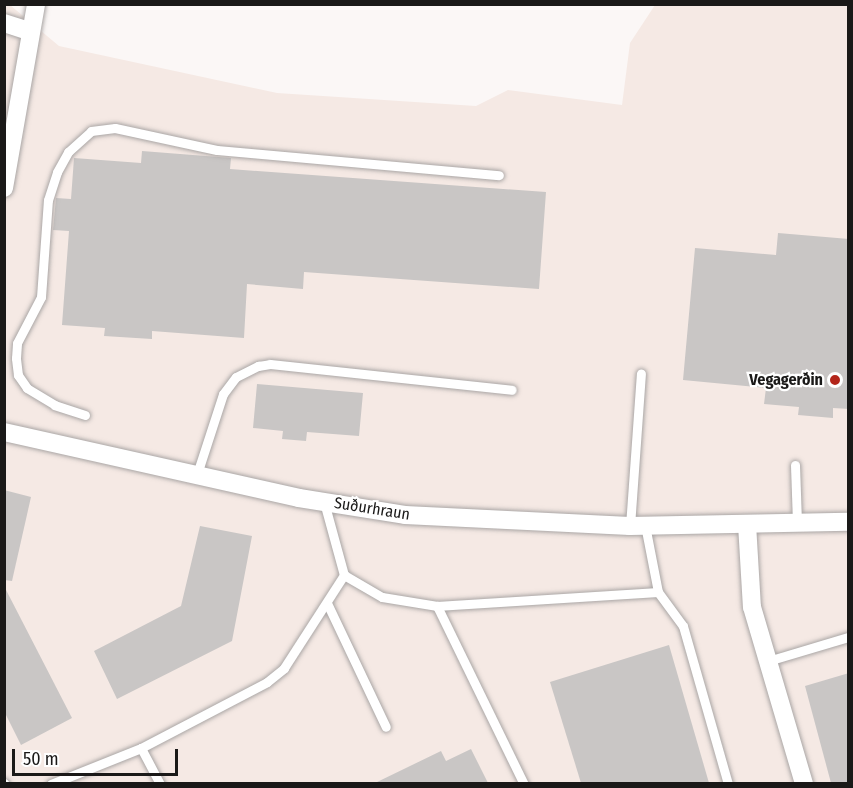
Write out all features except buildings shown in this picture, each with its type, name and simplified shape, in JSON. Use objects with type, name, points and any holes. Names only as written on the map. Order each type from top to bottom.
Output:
[{"type":"street","points":[[4,188],[36,4]]},
{"type":"street","points":[[4,23],[31,33]]},
{"type":"street","name":"Suðurhraun","points":[[4,432],[324,502],[464,520],[637,526],[849,522]]},
{"type":"street","points":[[747,524],[752,607],[804,783]]},
{"type":"lane","points":[[85,415],[54,405],[27,388],[18,375],[16,358],[17,343],[41,297],[48,200],[68,152],[86,135],[115,128],[217,150],[499,175]]},
{"type":"lane","points":[[197,474],[222,394],[236,377],[258,366],[270,364],[512,390]]},
{"type":"lane","points":[[641,373],[637,526],[658,592],[684,627],[728,783]]},
{"type":"lane","points":[[795,465],[797,523]]},
{"type":"lane","points":[[324,502],[344,575],[382,597],[437,606],[658,592]]},
{"type":"lane","points":[[51,783],[141,748],[267,682],[284,668],[344,575]]},
{"type":"lane","points":[[327,603],[386,727]]},
{"type":"lane","points":[[437,606],[524,783]]},
{"type":"lane","points":[[768,661],[849,637]]},
{"type":"lane","points":[[141,748],[160,783]]},
{"type":"shaded area","points":[[5,5],[10,5],[59,46],[277,93],[476,106],[508,90],[622,105],[630,43],[655,5],[848,5],[848,783],[5,784]]},
{"type":"place","name":"Vegagerðin","points":[[835,380]]}]
